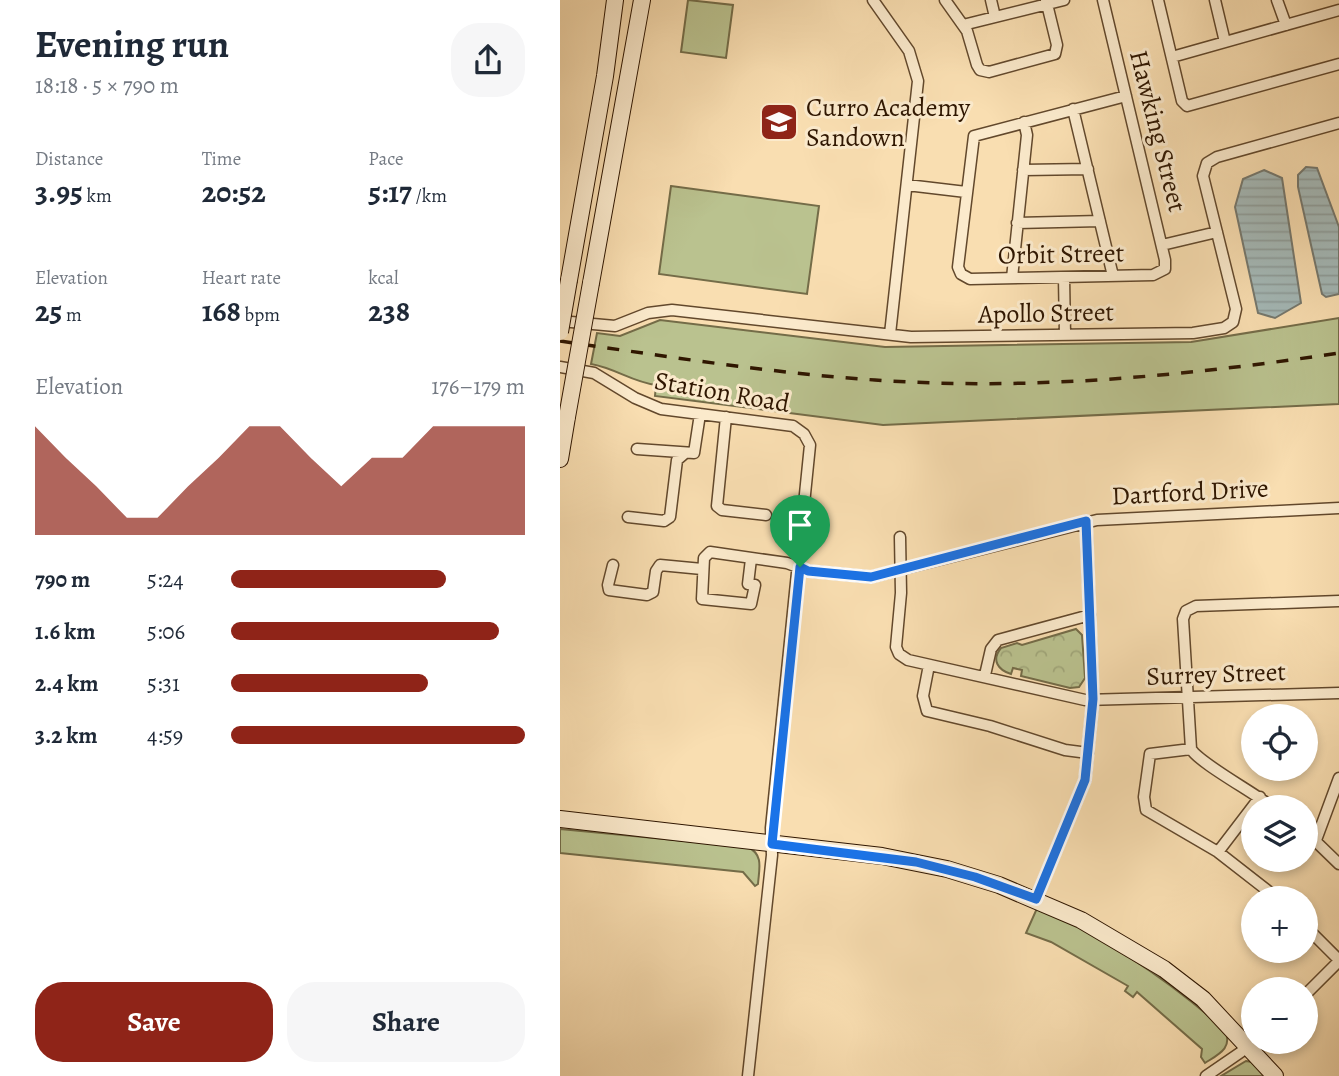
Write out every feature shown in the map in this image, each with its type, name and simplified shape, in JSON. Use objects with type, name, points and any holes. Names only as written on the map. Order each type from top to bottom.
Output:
[{"type":"main road","points":[[560,332],[605,76],[615,0]]},
{"type":"main road","points":[[560,458],[642,0]]},
{"type":"main road","points":[[560,819],[916,862],[975,877],[1081,919],[1164,969],[1241,1032]]},
{"type":"main road","points":[[1260,1054],[1275,1076]]},
{"type":"street","points":[[873,0],[906,45],[917,73],[918,90],[890,334]]},
{"type":"street","points":[[946,0],[963,25],[977,65],[984,72],[1055,54],[1057,45],[1046,2]]},
{"type":"street","points":[[991,0],[995,17]]},
{"type":"street","points":[[963,25],[1046,2],[1064,0]]},
{"type":"street","name":"Hawking Street","points":[[1103,0],[1166,263],[1163,271]]},
{"type":"street","points":[[1158,0],[1182,102],[1191,106],[1339,64]]},
{"type":"street","points":[[1214,0],[1225,42]]},
{"type":"street","points":[[1277,0],[1286,25]]},
{"type":"street","points":[[1172,57],[1339,10]]},
{"type":"street","points":[[907,186],[966,192],[972,140],[980,133],[1126,96]]},
{"type":"street","points":[[1073,109],[1113,276]]},
{"type":"street","points":[[1012,278],[1027,135],[1024,122]]},
{"type":"street","name":"Apollo Street","points":[[560,321],[615,326],[648,313],[672,310],[911,337],[1193,333],[1227,327],[1235,318],[1236,309],[1203,176],[1210,160],[1339,123]]},
{"type":"street","points":[[1023,170],[1088,169]]},
{"type":"street","name":"Orbit Street","points":[[966,192],[958,267],[961,274],[970,279],[1157,275],[1163,271]]},
{"type":"street","points":[[1017,223],[1100,221]]},
{"type":"street","points":[[1162,245],[1217,232]]},
{"type":"street","points":[[1064,277],[1065,335]]},
{"type":"street","name":"Station Road","points":[[560,367],[594,373],[650,406],[793,426],[808,440],[812,453],[747,1076]]},
{"type":"street","points":[[637,449],[692,454],[697,449],[701,414]]},
{"type":"street","points":[[726,417],[717,506],[722,510],[766,515]]},
{"type":"street","points":[[628,517],[664,521],[670,517],[677,460],[684,454]]},
{"type":"street","name":"Dartford Drive","points":[[702,569],[704,556],[710,552],[800,567],[808,571],[859,577],[901,571],[1086,521],[1339,508]]},
{"type":"street","points":[[1036,899],[1079,795],[1088,753],[1093,699],[1086,521]]},
{"type":"street","points":[[900,537],[901,571]]},
{"type":"street","points":[[613,565],[609,590],[647,595],[653,592],[656,571],[660,565],[702,569],[700,594],[703,600],[747,606],[754,600],[755,585],[748,584],[751,559]]},
{"type":"street","name":"Surrey Street","points":[[901,571],[897,651],[904,659],[1093,699],[1186,699],[1339,693]]},
{"type":"street","points":[[1257,795],[1200,760],[1191,749],[1182,623],[1189,609],[1196,606],[1339,601]]},
{"type":"street","points":[[985,675],[989,655],[998,640],[1090,615]]},
{"type":"street","points":[[929,665],[923,696],[927,711],[990,726],[1065,750],[1088,753]]},
{"type":"street","points":[[1191,749],[1150,754],[1144,804],[1146,810],[1218,852],[1262,886]]},
{"type":"street","points":[[1318,835],[1339,778]]},
{"type":"street","points":[[1218,852],[1241,822]]},
{"type":"street","points":[[1318,842],[1339,864]]},
{"type":"street","points":[[1318,942],[1337,966],[1318,983]]},
{"type":"street","points":[[1206,1076],[1241,1052]]},
{"type":"green space","points":[[688,0],[733,5],[726,58],[681,52]]},
{"type":"green space","points":[[671,186],[819,206],[807,294],[659,274]]},
{"type":"green space","points":[[1339,318],[1339,404],[883,425],[655,396],[656,385],[591,364],[597,333],[620,336],[660,320],[885,347],[1191,342]]},
{"type":"green space","points":[[1076,629],[1082,635],[1085,678],[1079,687],[1070,688],[1021,676],[1022,670],[1013,668],[1011,674],[997,664],[1001,648],[1017,643],[1022,645]]},
{"type":"green space","points":[[560,829],[748,847],[758,858],[758,884],[755,886],[743,872],[560,853]]},
{"type":"green space","points":[[1038,906],[1112,946],[1181,994],[1225,1030],[1227,1041],[1223,1050],[1205,1063],[1201,1057],[1202,1049],[1137,992],[1133,997],[1125,991],[1128,986],[1051,942],[1026,933]]},
{"type":"green space","points":[[1246,1061],[1252,1062],[1265,1076],[1221,1076]]},
{"type":"shaded area","points":[[1306,167],[1317,168],[1339,227],[1339,294],[1326,297],[1322,294],[1298,187],[1298,175]]},
{"type":"shaded area","points":[[1264,170],[1282,178],[1301,303],[1275,318],[1258,313],[1235,207],[1243,179]]},
{"type":"railway","points":[[560,341],[796,373],[875,380],[992,384],[1166,375],[1339,353]]},
{"type":"place","name":"Curro Academy Sandown","points":[[779,122]]},
{"type":"route","points":[[1086,521],[1093,699],[1085,780],[1036,899],[975,877],[916,862],[772,844],[771,828],[800,567],[808,571],[871,577],[1086,521]]}]
